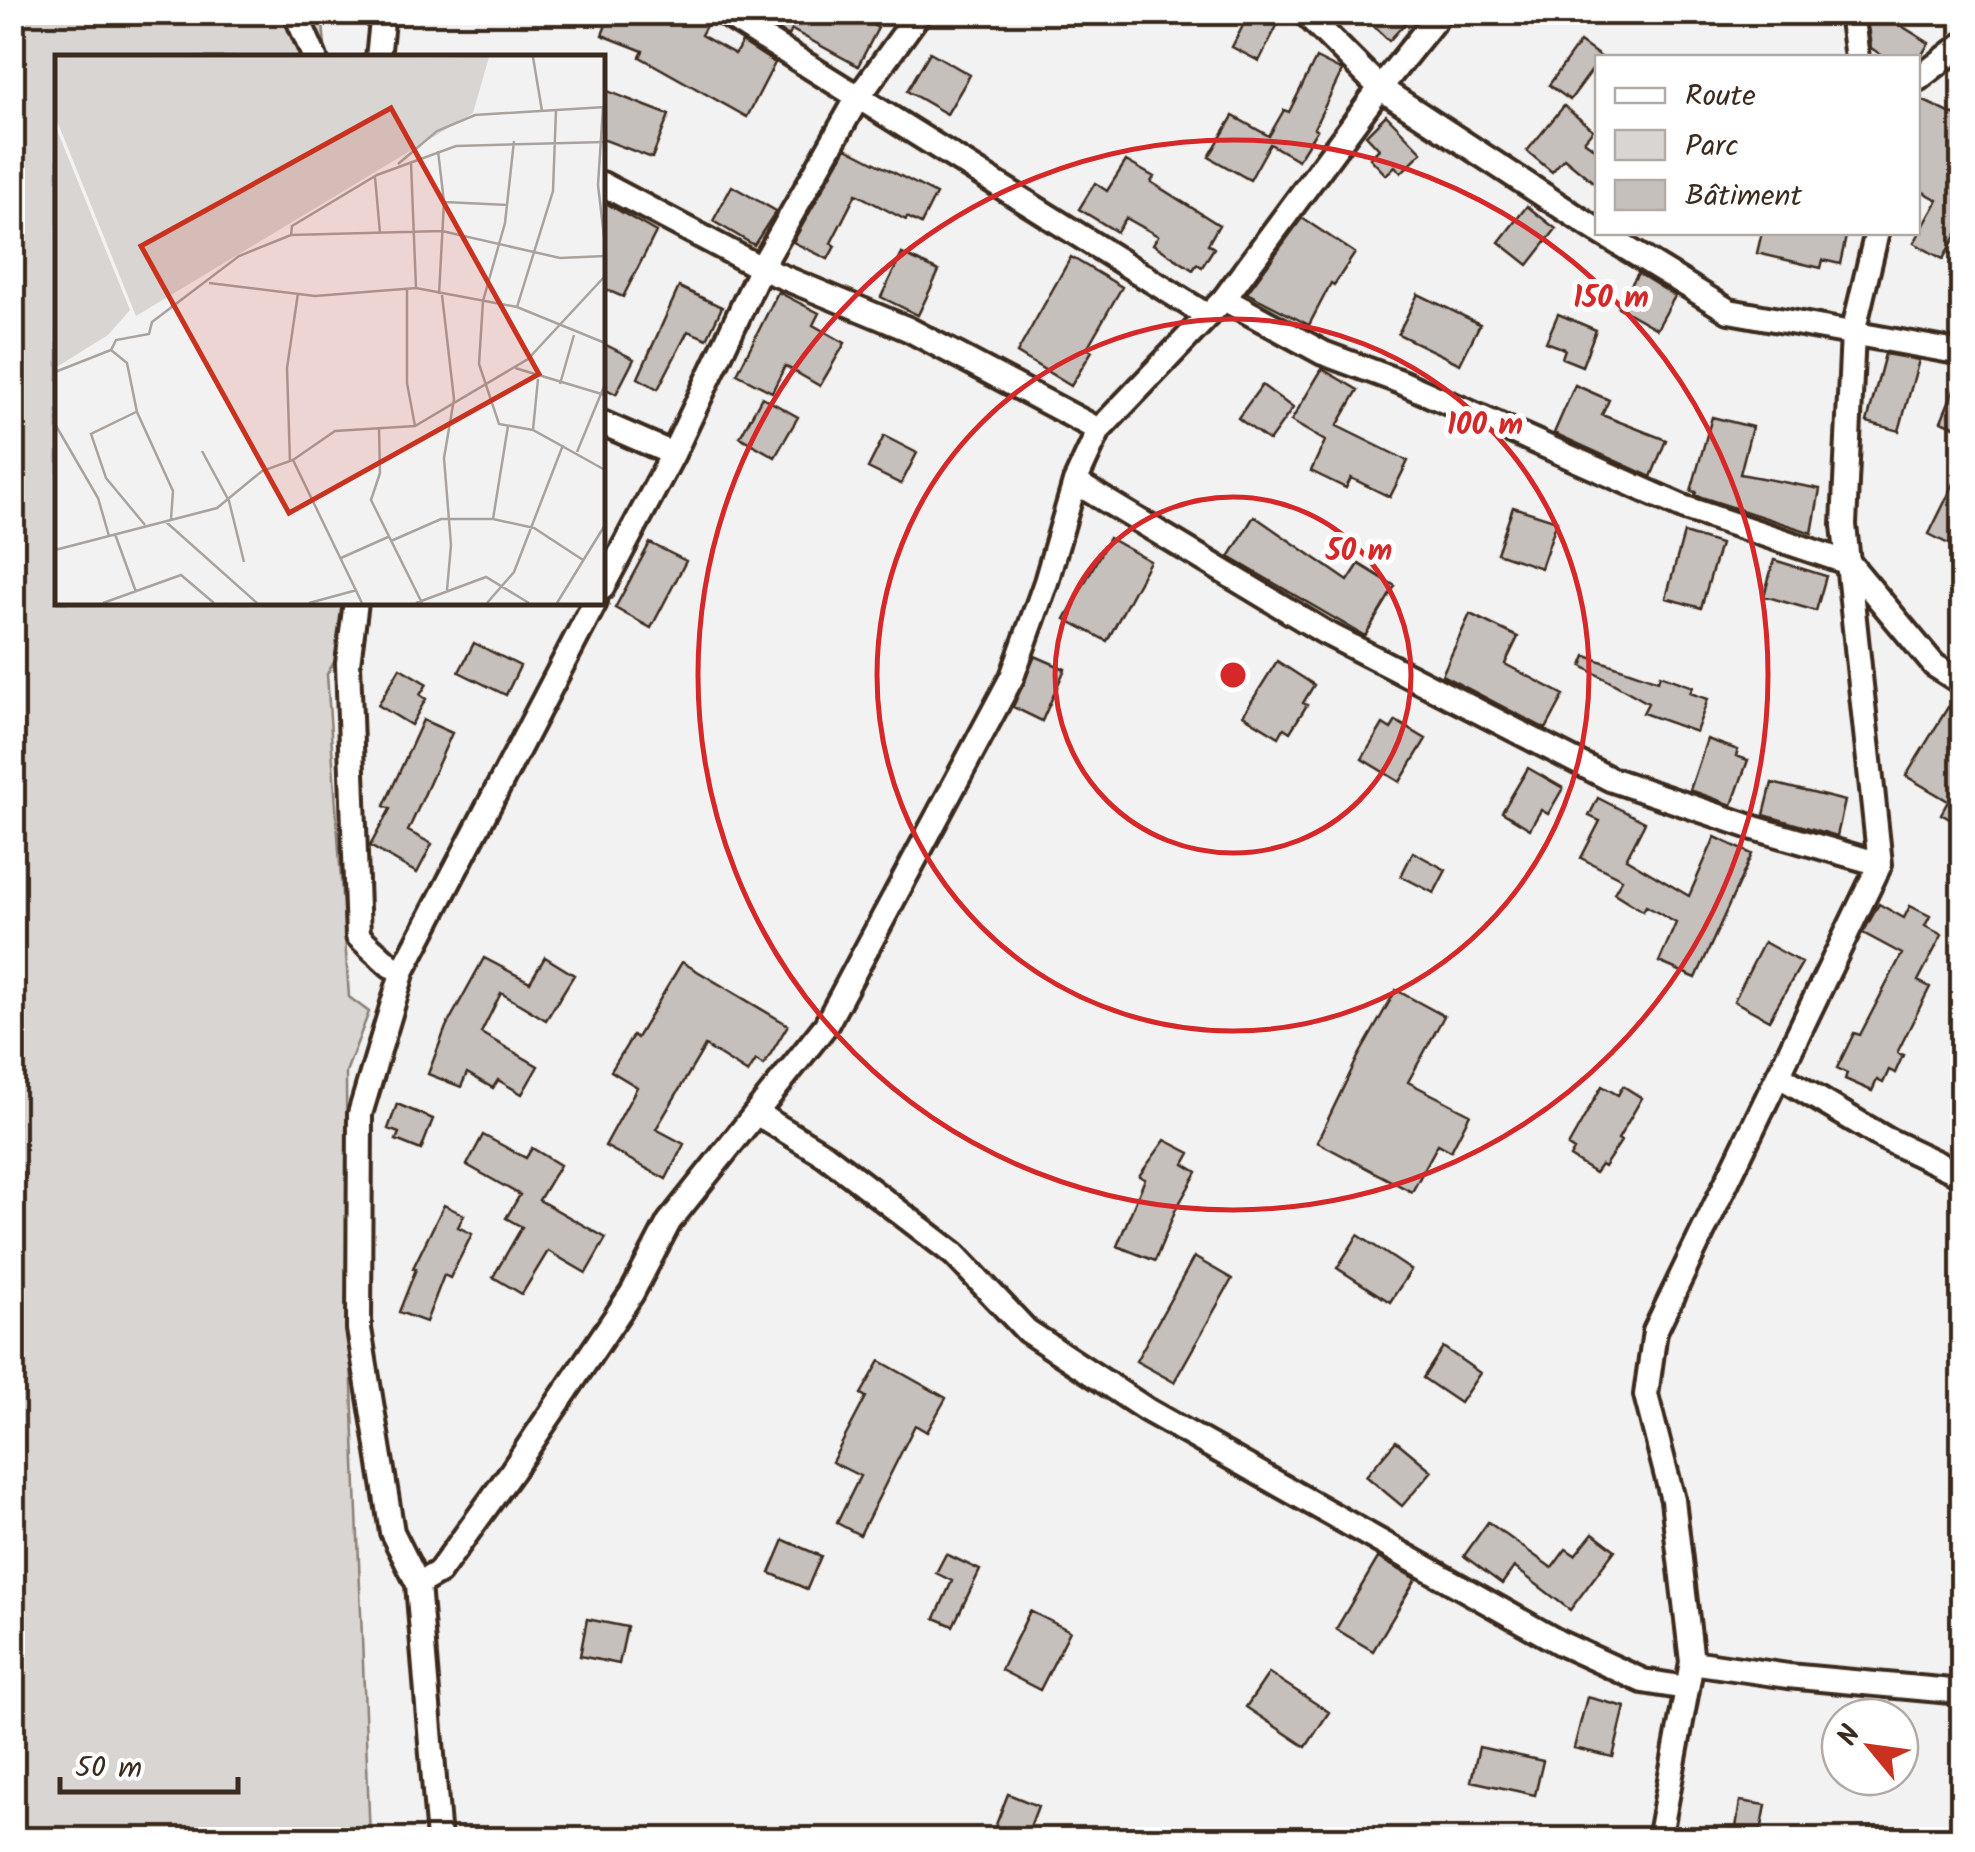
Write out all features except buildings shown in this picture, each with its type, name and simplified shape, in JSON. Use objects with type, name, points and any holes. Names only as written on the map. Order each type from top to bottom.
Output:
[{"type":"street","points":[[295,12],[313,55]]},
{"type":"street","points":[[378,55],[383,12]]},
{"type":"street","points":[[722,12],[857,99],[1216,308],[1402,382],[1684,508],[1849,563],[1934,665],[1962,682]]},
{"type":"street","points":[[605,582],[673,454],[761,268],[857,99],[920,12]]},
{"type":"street","points":[[1304,12],[1380,88],[1595,229]]},
{"type":"street","points":[[418,1584],[439,1572],[512,1471],[632,1294],[669,1222],[826,1024],[1012,677],[1046,582],[1075,482],[1100,430],[1216,308],[1441,12]]},
{"type":"street","points":[[1851,12],[1857,55]]},
{"type":"street","points":[[1920,76],[1962,45]]},
{"type":"street","points":[[605,186],[761,268],[908,328],[1100,430]]},
{"type":"street","points":[[1604,235],[1729,311],[1962,353]]},
{"type":"street","points":[[1658,1840],[1692,1662],[1673,1500],[1646,1394],[1655,1331],[1880,864],[1844,525],[1853,333],[1875,235]]},
{"type":"street","points":[[605,424],[673,454]]},
{"type":"street","points":[[1075,482],[1324,632],[1610,778],[1754,828],[1880,864]]},
{"type":"street","points":[[356,605],[348,663],[358,936],[391,966],[404,970]]},
{"type":"street","points":[[438,1840],[418,1584],[392,1532],[359,1329],[360,1114],[404,970],[593,605]]},
{"type":"street","points":[[1778,1075],[1884,1138],[1962,1175]]},
{"type":"street","points":[[756,1113],[825,1154],[954,1254],[1028,1330],[1147,1410],[1560,1644],[1644,1681],[1686,1688]]},
{"type":"street","points":[[1692,1662],[1788,1676],[1962,1692]]},
{"type":"green space","points":[[12,13],[322,13],[326,55],[55,55],[55,605],[347,605],[346,642],[327,674],[349,997],[369,1012],[346,1072],[347,1261],[370,1839],[13,1839]]}]
